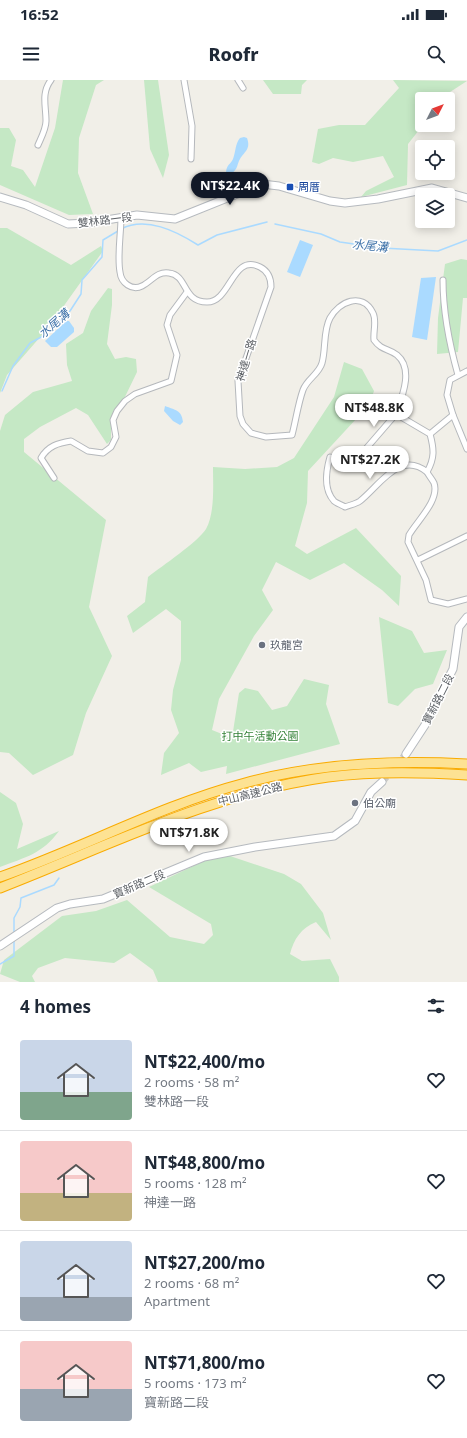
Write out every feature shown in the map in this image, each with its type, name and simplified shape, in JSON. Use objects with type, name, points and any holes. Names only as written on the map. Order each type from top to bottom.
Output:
[{"type":"highway","name":"中山高速公路","points":[[0,877],[179,805],[244,783],[334,766],[416,762],[467,764]]},
{"type":"highway","name":"中山高速公路","points":[[0,888],[191,811],[254,792],[305,780],[362,774],[406,772],[467,775]]},
{"type":"street","points":[[38,145],[46,122],[44,100],[46,86],[51,80]]},
{"type":"street","points":[[184,80],[192,126],[191,159]]},
{"type":"street","points":[[238,80],[243,88]]},
{"type":"street","name":"雙林路一段","points":[[0,197],[26,205],[68,224],[88,223],[137,215],[175,219],[262,184],[279,186],[330,201],[345,203],[378,199],[432,188],[467,198]]},
{"type":"street","name":"神達一路","points":[[121,217],[120,273],[125,283],[131,287],[139,287],[161,273],[170,273],[179,276],[187,292],[199,301],[208,302],[221,296],[236,272],[241,268],[249,265],[261,267],[269,275],[271,288],[238,380],[240,416],[243,424],[251,433],[266,437],[292,435],[303,390],[322,363],[329,320],[336,310],[349,300],[358,300],[369,308],[373,313],[375,322],[374,340],[380,347],[397,355],[404,366],[406,374],[396,414]]},
{"type":"street","points":[[443,280],[443,309],[449,346],[458,375]]},
{"type":"street","points":[[54,478],[41,458],[46,450],[59,443],[71,441],[88,451],[103,453],[111,447],[116,437],[113,420],[117,411],[125,401],[135,394],[171,381],[177,355],[167,324],[170,315],[187,292]]},
{"type":"street","points":[[467,371],[450,380],[447,395],[453,415],[467,449]]},
{"type":"street","points":[[364,451],[396,414],[430,434],[434,455],[427,472]]},
{"type":"street","points":[[430,434],[453,415]]},
{"type":"street","points":[[330,457],[326,472],[327,485],[334,501],[345,507],[358,502],[393,470],[403,465],[418,465],[427,472],[434,482],[435,490],[432,499],[409,535],[408,542],[418,560],[431,600],[448,604],[467,599]]},
{"type":"street","points":[[418,560],[467,536]]},
{"type":"street","name":"寶新路二段","points":[[406,754],[425,725],[453,669],[460,627],[467,617]]},
{"type":"street","name":"寶新路二段","points":[[0,946],[57,908],[103,899],[204,856],[255,846],[334,836],[355,821],[371,792],[382,782]]},
{"type":"green space","points":[[63,80],[104,80],[96,85],[79,138],[78,173],[93,214],[69,215],[0,185],[0,128],[9,128],[16,140],[11,166],[23,170],[35,187],[55,128]]},
{"type":"green space","points":[[144,80],[158,80],[169,155],[163,178],[150,149]]},
{"type":"green space","points":[[263,80],[307,80],[302,85],[301,94],[273,94]]},
{"type":"green space","points":[[393,80],[467,81],[450,92],[415,92],[415,132],[417,132],[408,144],[407,185],[361,197],[366,191],[394,177],[383,156],[353,162],[333,158],[319,164],[312,162],[318,129],[339,125],[365,125],[399,88]]},
{"type":"green space","points":[[0,228],[7,228],[71,265],[101,246],[103,251],[48,328],[7,375],[0,393]]},
{"type":"green space","points":[[461,259],[467,260],[467,298],[463,298],[458,352],[437,354],[438,318],[445,264]]},
{"type":"green space","points":[[108,288],[112,289],[112,305],[107,344],[115,359],[126,357],[136,359],[137,372],[121,405],[111,420],[111,440],[107,444],[88,415],[76,408],[40,427],[24,439],[24,452],[106,520],[89,607],[112,656],[86,713],[73,755],[33,775],[9,753],[0,752],[0,431],[5,415],[33,392],[72,381],[67,365],[66,344],[83,333],[91,311]]},
{"type":"green space","name":"打中午活動公園","points":[[344,362],[362,369],[374,391],[369,405],[308,471],[307,503],[295,546],[307,554],[356,528],[401,576],[399,606],[382,590],[344,563],[310,580],[276,562],[262,590],[273,610],[254,636],[219,699],[212,730],[232,738],[239,693],[245,688],[258,691],[272,710],[287,706],[304,679],[329,685],[326,704],[340,744],[226,774],[227,766],[201,772],[189,763],[161,775],[164,753],[179,733],[171,710],[173,690],[181,660],[181,621],[166,609],[133,633],[127,616],[145,602],[148,577],[188,547],[206,529],[212,507],[213,467],[245,469],[277,467],[294,458],[334,397]]},
{"type":"green space","points":[[379,617],[412,631],[424,653],[447,650],[433,684],[415,689],[398,706],[388,703]]},
{"type":"green space","points":[[0,792],[16,803],[23,824],[17,849],[59,831],[53,839],[40,850],[0,867]]},
{"type":"green space","points":[[230,856],[284,874],[301,884],[323,913],[331,940],[316,922],[306,927],[302,931],[296,939],[290,954],[302,961],[330,959],[339,977],[339,982],[158,982],[153,970],[130,953],[114,963],[65,958],[38,968],[32,976],[35,982],[20,982],[0,974],[4,960],[62,916],[96,911],[127,900],[170,937],[204,944],[213,935],[211,924],[149,887],[206,860]]},
{"type":"water","points":[[244,137],[247,138],[248,142],[247,150],[240,159],[234,171],[232,173],[226,172],[226,169],[233,159],[238,140]]},
{"type":"water","points":[[300,240],[313,245],[300,277],[287,272]]},
{"type":"water","points":[[436,277],[427,340],[412,337],[421,278]]},
{"type":"water","points":[[66,321],[69,321],[74,328],[74,332],[57,347],[51,347],[45,341]]},
{"type":"water","points":[[165,406],[180,413],[183,422],[180,425],[173,421],[164,411]]},
{"type":"waterway","name":"水尾溝","points":[[121,229],[131,225],[140,224],[161,227],[171,230],[198,245],[217,235],[267,222]]},
{"type":"waterway","name":"水尾溝","points":[[275,224],[321,234],[340,242],[382,248],[438,251],[467,240]]},
{"type":"waterway","name":"水尾溝","points":[[2,391],[13,366],[30,343],[45,335],[70,311],[81,294],[82,280],[102,257],[103,240],[118,231]]},
{"type":"waterway","points":[[14,932],[14,918],[20,907],[21,898],[54,885],[59,878]]},
{"type":"waterway","points":[[0,964],[14,956],[14,941]]},
{"type":"tunnel","points":[[382,782],[406,754]]},
{"type":"place","name":"周厝","points":[[290,187]]},
{"type":"place","name":"玖龍宮","points":[[262,645]]},
{"type":"place","name":"伯公廟","points":[[355,803]]}]
